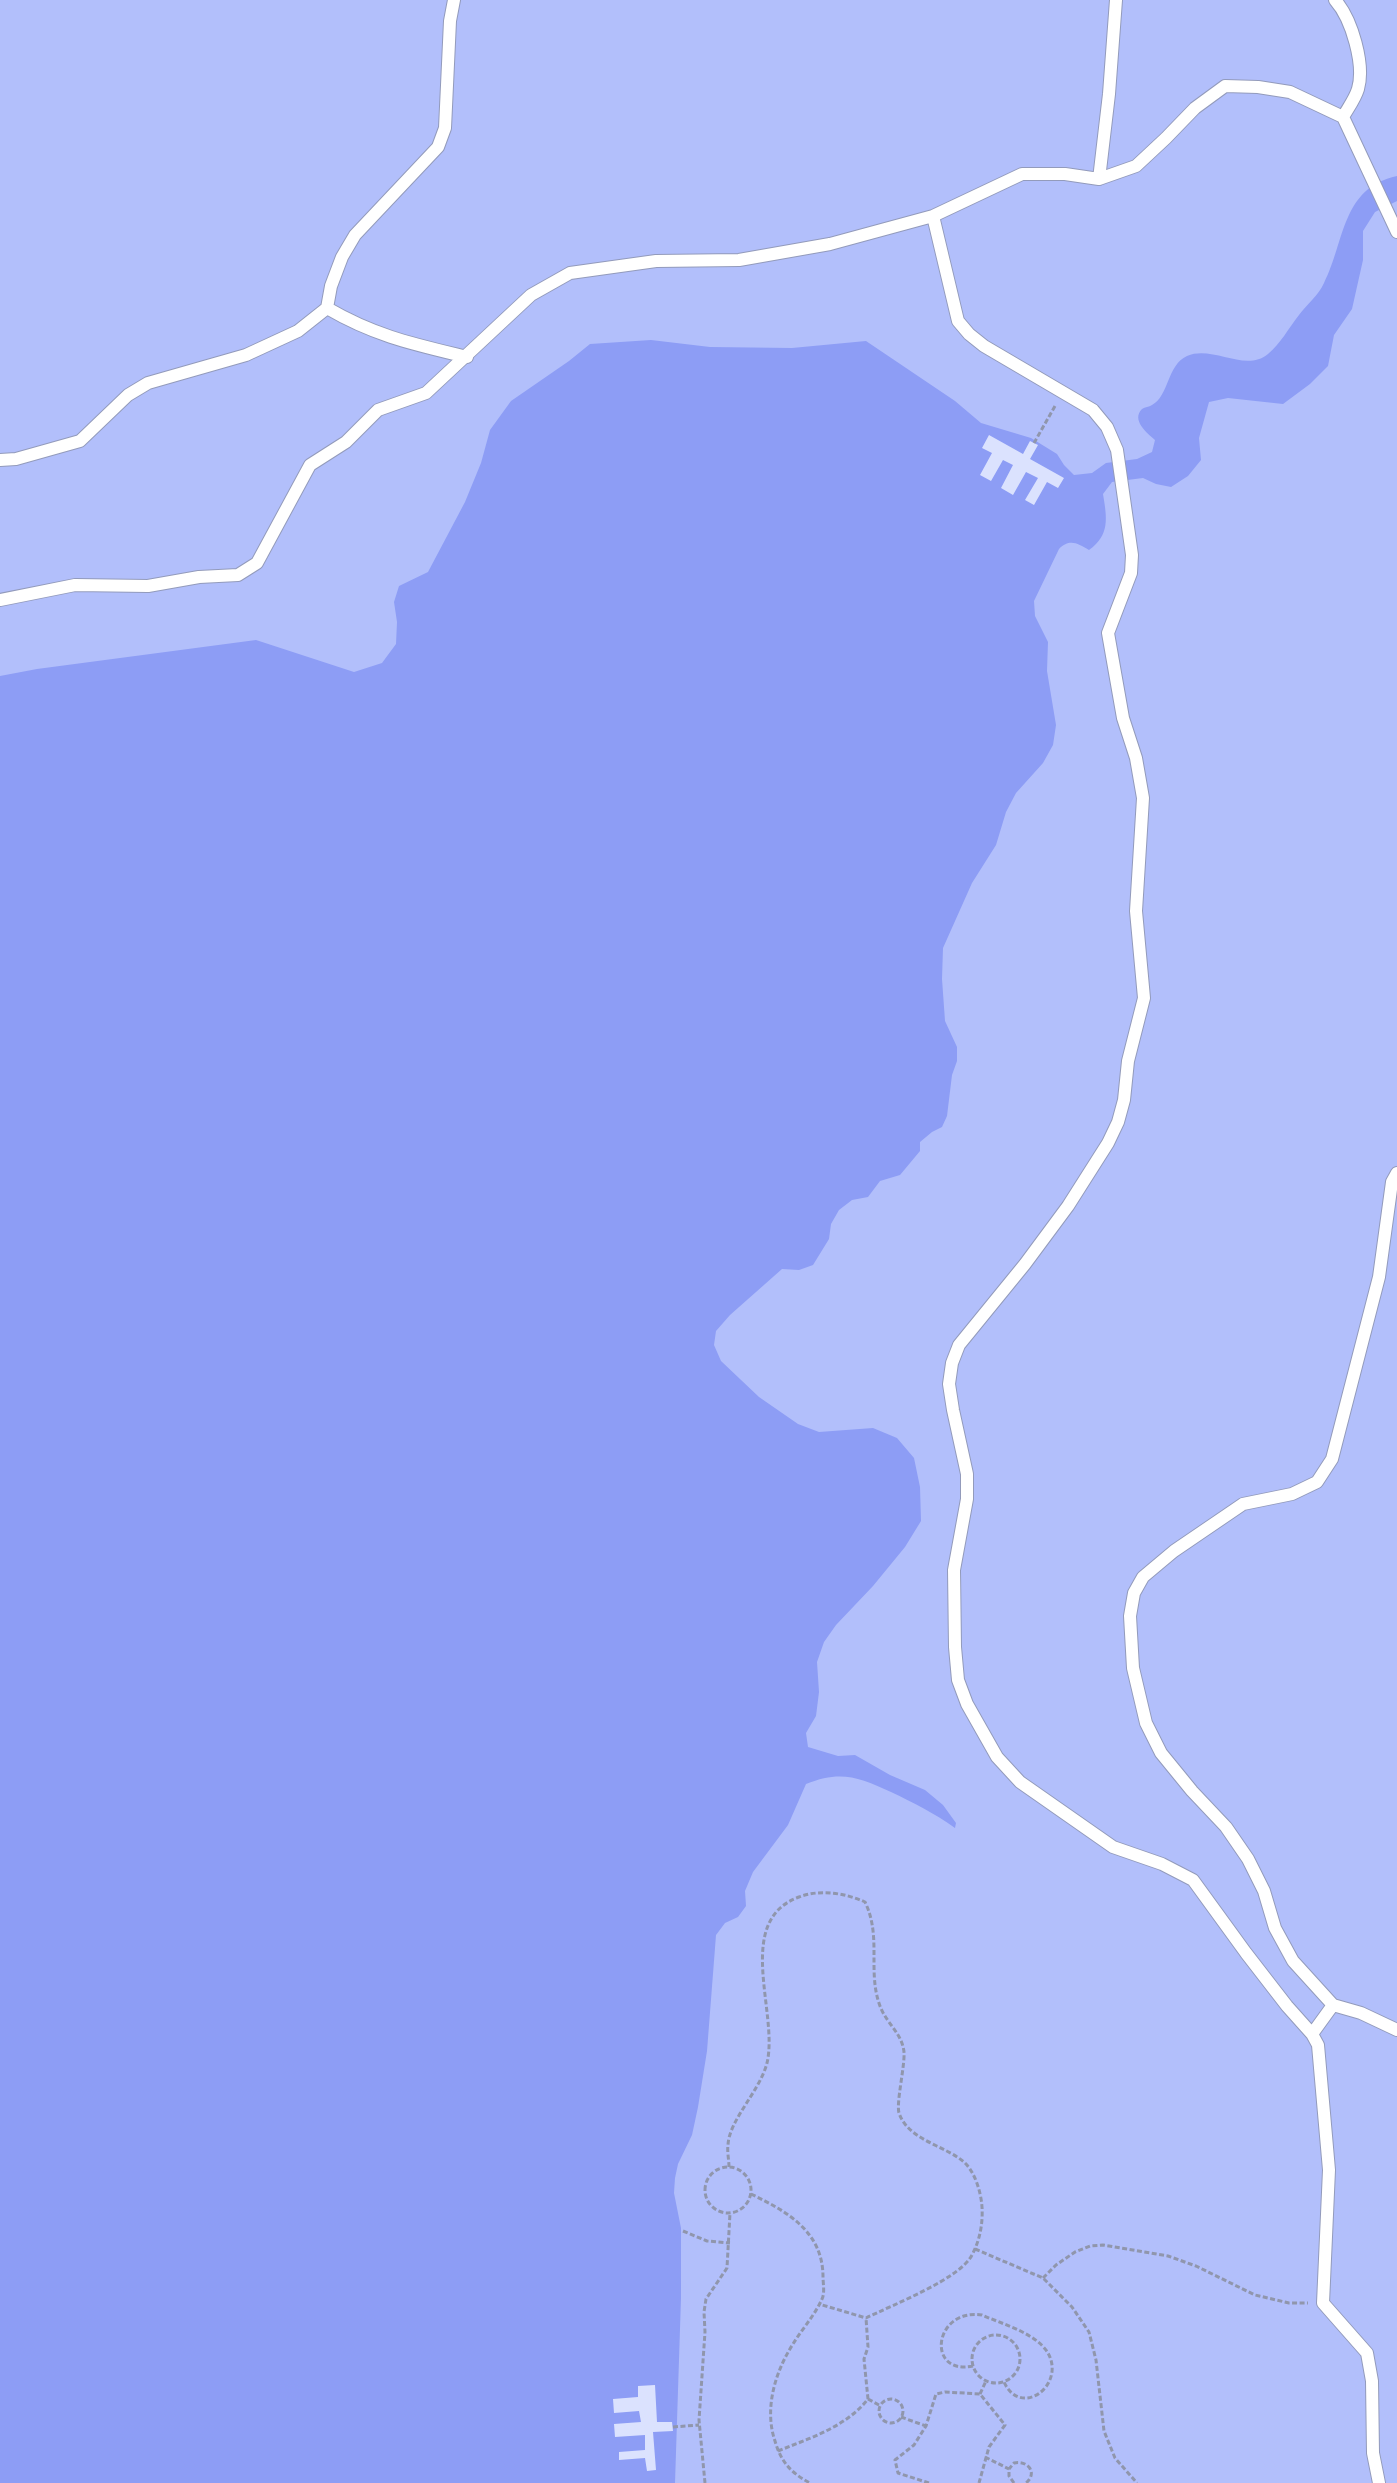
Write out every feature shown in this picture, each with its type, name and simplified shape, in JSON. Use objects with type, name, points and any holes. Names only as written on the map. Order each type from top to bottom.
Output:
[{"type":"lane","points":[[0,460],[16,459],[80,441],[128,395],[148,383],[246,355],[298,331],[326,308],[331,286],[342,257],[355,235],[438,147],[445,128],[450,22],[454,0]]},
{"type":"lane","points":[[1099,178],[1109,94],[1116,0]]},
{"type":"lane","points":[[1336,0],[1351,30],[1360,64],[1358,90],[1343,117]]},
{"type":"lane","points":[[0,600],[75,586],[148,586],[199,577],[238,575],[257,563],[310,465],[346,442],[378,410],[426,393],[467,357],[531,295],[570,273],[656,261],[739,260],[830,244],[933,216],[1022,174],[1064,174],[1099,178],[1136,166],[1194,108],[1225,86],[1258,86],[1290,92],[1343,117],[1396,228]]},
{"type":"lane","points":[[933,216],[958,321],[969,334],[984,346],[1092,410],[1107,427],[1117,450],[1132,555],[1131,573],[1108,633],[1123,718],[1136,758],[1143,798],[1136,921],[1144,998],[1128,1061],[1124,1100],[1118,1122],[1108,1143],[1068,1206],[1025,1264],[959,1345],[952,1363],[950,1384],[953,1410],[967,1474],[967,1499],[954,1570],[955,1648],[958,1680],[966,1704],[997,1758],[1020,1782],[1113,1847],[1162,1864],[1193,1880],[1281,1999],[1312,2034],[1318,2045],[1329,2170],[1323,2303],[1367,2353],[1372,2381],[1373,2453],[1379,2483]]},
{"type":"lane","points":[[326,308],[356,325],[388,338],[467,357]]},
{"type":"lane","points":[[1397,1173],[1392,1182],[1380,1277],[1332,1459],[1318,1482],[1292,1494],[1243,1504],[1174,1550],[1143,1577],[1134,1593],[1130,1616],[1134,1668],[1146,1723],[1161,1753],[1192,1791],[1226,1827],[1248,1859],[1264,1891],[1274,1928],[1293,1961],[1333,2005],[1361,2013],[1397,2030]]},
{"type":"lane","points":[[1312,2034],[1333,2005]]},
{"type":"path","points":[[1034,443],[1063,392]]},
{"type":"path","points":[[729,2167],[728,2144],[731,2130],[758,2087],[767,2063],[769,2020],[761,1945],[767,1928],[777,1912],[791,1900],[805,1894],[849,1894],[865,1902],[871,1915],[875,1938],[875,1977],[880,2007],[900,2035],[904,2052],[898,2110],[903,2123],[913,2132],[960,2159],[975,2178],[982,2201],[983,2221],[972,2256],[955,2274],[866,2318],[819,2304]]},
{"type":"path","points":[[729,2167],[743,2173],[748,2179],[750,2194],[743,2207],[730,2213],[715,2209],[710,2204],[704,2190],[709,2176],[715,2171],[729,2167]]},
{"type":"path","points":[[750,2194],[794,2218],[810,2234],[820,2251],[823,2270],[823,2298],[792,2345],[778,2373],[770,2402],[772,2432],[780,2458],[796,2475],[810,2483]]},
{"type":"path","points":[[705,2483],[699,2425],[706,2299],[727,2268],[730,2243],[730,2213]]},
{"type":"path","points":[[683,2231],[707,2242],[730,2243]]},
{"type":"path","points":[[1043,2278],[1075,2252],[1090,2246],[1103,2245],[1168,2256],[1196,2266],[1255,2296],[1290,2303],[1323,2303]]},
{"type":"path","points":[[974,2249],[1043,2278],[1072,2307],[1089,2332],[1096,2360],[1104,2431],[1115,2458],[1137,2483]]},
{"type":"path","points":[[973,2366],[955,2367],[947,2363],[942,2352],[942,2340],[944,2330],[952,2320],[974,2314],[982,2315],[1032,2338],[1048,2354],[1051,2374],[1049,2384],[1043,2392],[1031,2398],[1019,2397],[1009,2391],[1004,2382]]},
{"type":"path","points":[[866,2318],[868,2347],[864,2359],[868,2399]]},
{"type":"path","points":[[995,2335],[1010,2340],[1019,2352],[1020,2360],[1015,2374],[1004,2382],[994,2383],[986,2381],[973,2366],[972,2354],[981,2341],[995,2335]]},
{"type":"path","points":[[980,2394],[986,2381]]},
{"type":"path","points":[[929,2483],[898,2474],[895,2460],[914,2445],[926,2426],[936,2394],[945,2392],[980,2394],[1005,2425],[989,2447],[979,2483]]},
{"type":"path","points":[[778,2451],[818,2436],[847,2420],[868,2399]]},
{"type":"path","points":[[868,2399],[880,2405]]},
{"type":"path","points":[[886,2399],[897,2400],[902,2406],[901,2417],[892,2423],[884,2421],[879,2414],[880,2405],[886,2399]]},
{"type":"path","points":[[901,2417],[926,2426]]},
{"type":"path","points":[[673,2427],[699,2425]]},
{"type":"path","points":[[985,2457],[1009,2469]]},
{"type":"path","points":[[1014,2483],[1009,2476],[1009,2469],[1014,2463],[1026,2463],[1032,2472],[1031,2481],[1026,2483]]},
{"type":"shaded area","points":[[0,0],[1397,0],[1397,2483],[0,2483]]},
{"type":"shaded area","points":[[1397,176],[1397,201],[1375,212],[1363,231],[1363,260],[1352,309],[1334,335],[1328,366],[1310,384],[1283,404],[1228,398],[1209,402],[1199,438],[1201,460],[1188,476],[1171,487],[1156,484],[1143,478],[1112,482],[1103,494],[1106,518],[1101,538],[1089,550],[1074,543],[1067,544],[1059,549],[1034,601],[1035,616],[1048,642],[1047,671],[1056,725],[1053,745],[1043,763],[1016,793],[1006,812],[996,845],[972,883],[943,948],[942,979],[945,1021],[957,1047],[957,1061],[952,1075],[947,1116],[942,1127],[932,1132],[920,1142],[920,1151],[900,1175],[880,1181],[868,1197],[852,1200],[839,1210],[831,1224],[829,1239],[813,1265],[799,1270],[782,1269],[730,1315],[716,1331],[714,1345],[721,1361],[759,1397],[798,1424],[819,1432],[873,1428],[897,1438],[914,1458],[920,1487],[921,1521],[905,1547],[873,1586],[836,1625],[824,1642],[817,1662],[819,1692],[816,1716],[806,1733],[808,1747],[838,1756],[855,1755],[890,1775],[925,1790],[943,1805],[956,1823],[955,1828],[908,1800],[859,1779],[839,1776],[806,1784],[788,1825],[753,1872],[745,1891],[746,1906],[738,1917],[725,1923],[716,1935],[707,2051],[698,2107],[692,2135],[678,2164],[675,2178],[674,2193],[681,2228],[681,2298],[675,2483],[0,2483],[0,676],[37,669],[256,640],[354,672],[382,663],[396,644],[397,622],[394,602],[399,586],[428,572],[465,502],[481,463],[490,430],[511,401],[590,344],[651,340],[710,347],[792,348],[866,341],[955,401],[981,423],[1031,438],[1057,454],[1074,475],[1092,473],[1106,463],[1137,459],[1152,452],[1155,440],[1141,426],[1138,418],[1139,413],[1142,409],[1158,401],[1175,366],[1180,360],[1187,356],[1207,354],[1249,361],[1259,359],[1273,350],[1322,288],[1347,219],[1355,204],[1365,192],[1379,182]]},
{"type":"pier","points":[[989,435],[1023,454],[1030,441],[1038,445],[1030,459],[1064,478],[1058,488],[1047,482],[1034,505],[1025,500],[1038,478],[1026,472],[1013,495],[1001,488],[1013,465],[1003,460],[991,481],[980,475],[992,453],[982,448]]},
{"type":"pier","points":[[655,2385],[657,2422],[672,2422],[673,2431],[653,2432],[656,2470],[647,2471],[645,2458],[619,2460],[619,2452],[645,2450],[645,2435],[615,2437],[614,2424],[641,2422],[639,2411],[614,2413],[613,2399],[638,2397],[638,2386]]}]
